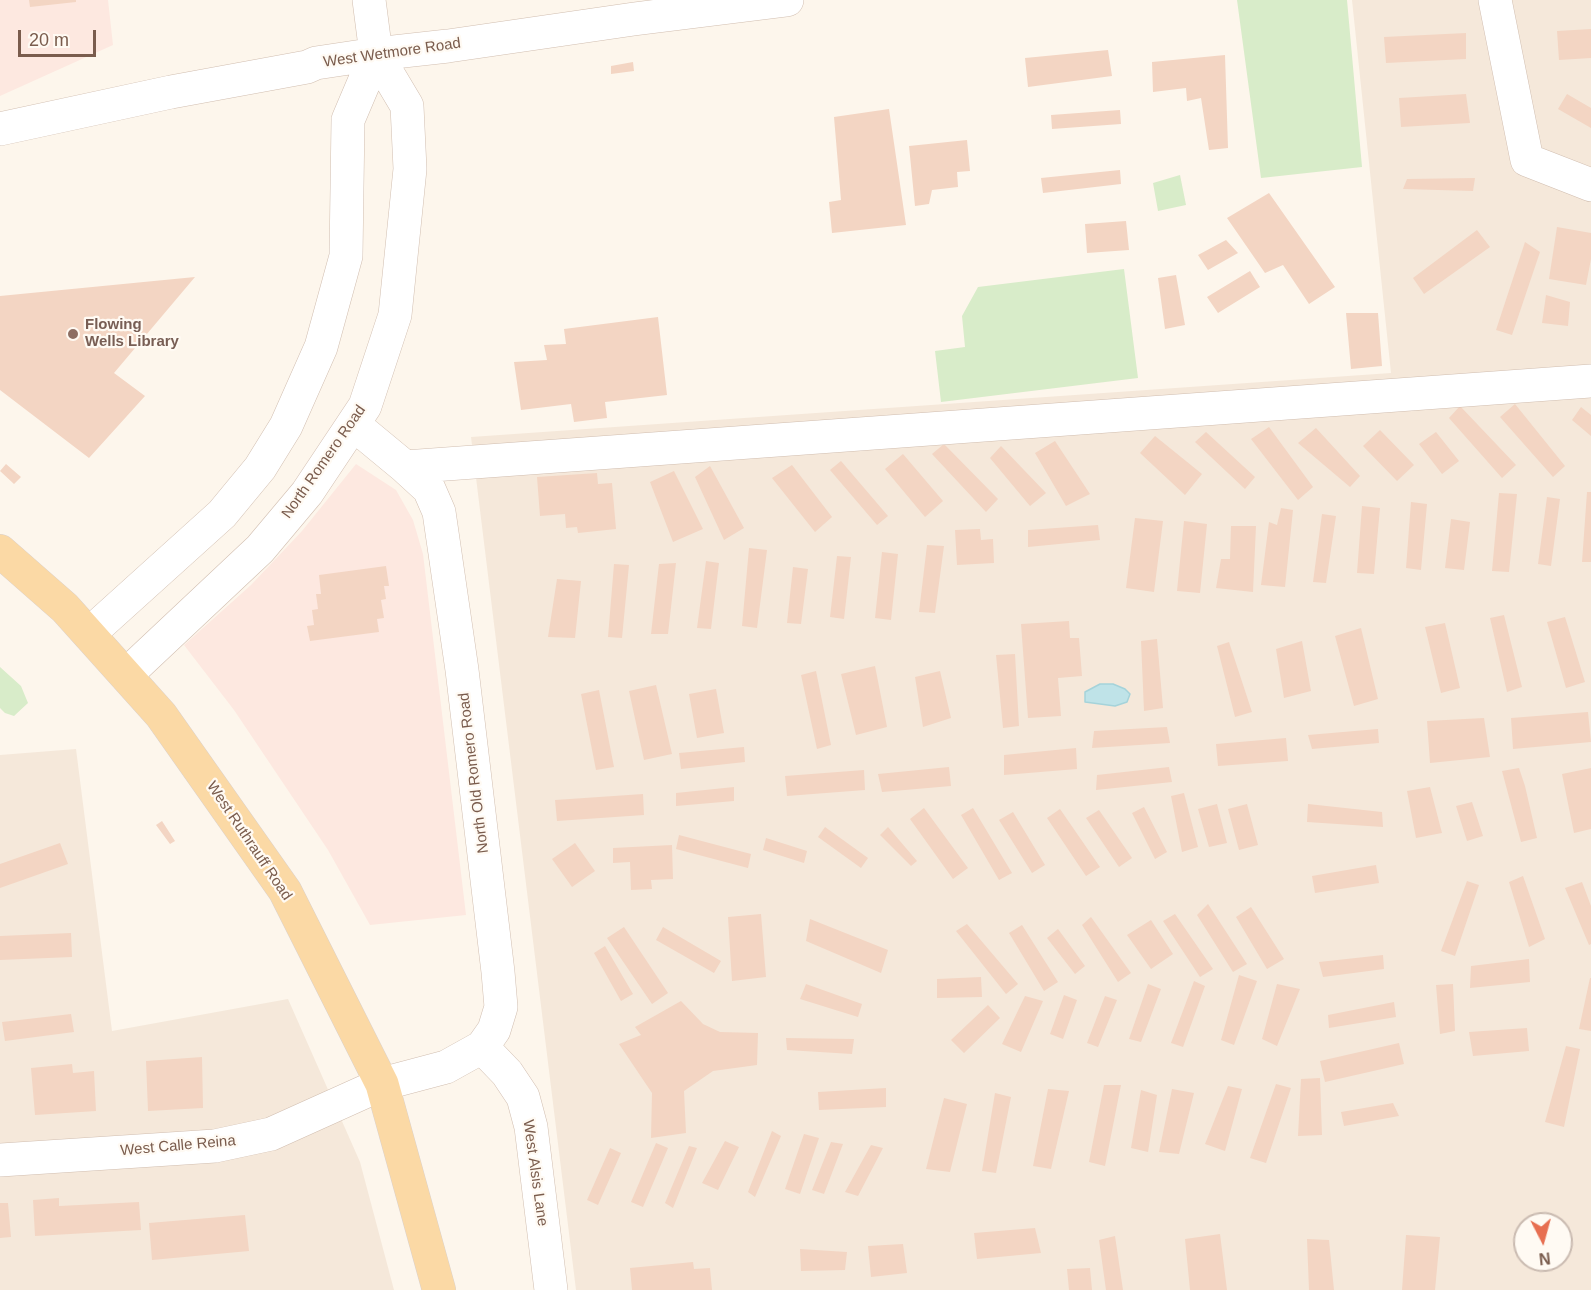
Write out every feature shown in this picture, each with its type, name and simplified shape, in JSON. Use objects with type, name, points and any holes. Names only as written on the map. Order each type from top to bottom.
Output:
[{"type":"main road","name":"West Ruthrauff Road","points":[[0,551],[56,599],[161,715],[285,891],[382,1084],[439,1290]]},
{"type":"street","name":"North Romero Road","points":[[126,675],[260,549],[307,493],[365,406],[395,315],[410,169],[407,106],[375,54],[369,0]]},
{"type":"street","name":"West Wetmore Road","points":[[0,129],[202,86],[306,67],[316,63],[787,0]]},
{"type":"street","points":[[1495,0],[1527,160],[1591,184]]},
{"type":"street","name":"North Romero Road","points":[[89,634],[222,514],[260,468],[286,426],[321,347],[346,256],[348,120],[375,54]]},
{"type":"street","points":[[405,467],[1591,381]]},
{"type":"street","name":"North Old Romero Road","points":[[353,424],[429,489],[439,512],[462,670],[501,1006],[494,1030],[482,1047]]},
{"type":"street","points":[[382,1084],[446,1067],[482,1047]]},
{"type":"street","name":"West Alsis Lane","points":[[482,1047],[507,1073],[523,1097],[531,1127],[551,1290]]},
{"type":"street","name":"West Calle Reina","points":[[0,1160],[215,1146],[271,1134],[382,1084]]},
{"type":"shaded area","points":[[0,0],[108,0],[113,45],[0,96]]},
{"type":"shaded area","points":[[1352,0],[1591,0],[1591,1290],[576,1290],[471,437],[1391,373]]},
{"type":"shaded area","points":[[356,464],[396,490],[413,520],[423,554],[466,915],[370,925],[328,850],[234,710],[184,645],[251,585],[302,531]]},
{"type":"shaded area","points":[[76,749],[112,1031],[288,999],[360,1162],[394,1290],[0,1290],[0,755]]},
{"type":"green space","points":[[1237,0],[1347,0],[1362,167],[1261,178]]},
{"type":"green space","points":[[1180,175],[1186,205],[1158,211],[1153,183]]},
{"type":"green space","points":[[1124,269],[1138,378],[941,402],[935,351],[965,347],[962,316],[978,287]]},
{"type":"green space","points":[[0,667],[21,686],[28,703],[14,716],[5,713],[0,708]]},
{"type":"water","points":[[1100,684],[1113,684],[1125,689],[1130,694],[1127,702],[1115,706],[1085,702],[1085,692]]},
{"type":"building","points":[[29,0],[76,0],[76,2],[30,7]]},
{"type":"building","points":[[1591,29],[1591,58],[1559,60],[1557,31]]},
{"type":"building","points":[[1466,33],[1466,59],[1386,63],[1384,37]]},
{"type":"building","points":[[1108,50],[1112,76],[1028,87],[1025,58]]},
{"type":"building","points":[[1225,55],[1228,148],[1209,150],[1201,98],[1187,101],[1186,88],[1153,92],[1152,62]]},
{"type":"building","points":[[633,62],[634,71],[611,74],[611,66]]},
{"type":"building","points":[[1466,94],[1470,123],[1401,127],[1399,98]]},
{"type":"building","points":[[1567,94],[1591,108],[1591,128],[1558,109]]},
{"type":"building","points":[[889,109],[906,225],[832,233],[829,202],[841,200],[834,117]]},
{"type":"building","points":[[1120,110],[1121,124],[1052,129],[1051,115]]},
{"type":"building","points":[[967,140],[970,171],[957,172],[958,187],[932,190],[929,204],[915,206],[909,146]]},
{"type":"building","points":[[1120,170],[1121,184],[1043,193],[1041,178]]},
{"type":"building","points":[[1475,178],[1473,191],[1403,189],[1407,179]]},
{"type":"building","points":[[1269,193],[1335,287],[1309,304],[1283,265],[1265,273],[1227,218]]},
{"type":"building","points":[[1126,221],[1129,250],[1087,253],[1085,224]]},
{"type":"building","points":[[1557,227],[1591,233],[1591,259],[1586,285],[1549,279]]},
{"type":"building","points":[[1477,230],[1490,247],[1424,294],[1413,278]]},
{"type":"building","points":[[1226,240],[1238,253],[1208,270],[1198,255]]},
{"type":"building","points":[[1525,242],[1540,252],[1512,335],[1496,330]]},
{"type":"building","points":[[1250,271],[1260,287],[1218,313],[1207,297]]},
{"type":"building","points":[[1176,275],[1185,325],[1165,329],[1158,278]]},
{"type":"building","name":"Flowing Wells Library","points":[[195,277],[114,373],[145,396],[89,458],[0,390],[0,296]]},
{"type":"building","points":[[1546,295],[1570,302],[1568,326],[1542,323]]},
{"type":"building","points":[[1346,313],[1378,313],[1382,366],[1351,369]]},
{"type":"building","points":[[658,317],[667,395],[605,402],[607,418],[574,422],[571,404],[521,410],[514,362],[547,360],[544,345],[566,344],[564,329]]},
{"type":"building","points":[[1515,404],[1565,466],[1553,477],[1500,417]]},
{"type":"building","points":[[1460,406],[1516,465],[1502,478],[1449,418]]},
{"type":"building","points":[[1581,407],[1591,415],[1591,436],[1572,420]]},
{"type":"building","points":[[1269,427],[1313,487],[1298,500],[1251,439]]},
{"type":"building","points":[[1316,428],[1360,476],[1350,487],[1298,443]]},
{"type":"building","points":[[1380,430],[1414,465],[1397,481],[1363,446]]},
{"type":"building","points":[[1206,432],[1255,477],[1245,489],[1195,442]]},
{"type":"building","points":[[1436,432],[1459,461],[1442,474],[1419,444]]},
{"type":"building","points":[[1155,436],[1202,474],[1185,495],[1140,453]]},
{"type":"building","points":[[1055,441],[1090,494],[1066,506],[1035,453]]},
{"type":"building","points":[[944,444],[998,499],[986,512],[932,454]]},
{"type":"building","points":[[1001,446],[1046,493],[1030,506],[990,458]]},
{"type":"building","points":[[903,454],[943,501],[925,517],[885,469]]},
{"type":"building","points":[[841,461],[888,516],[877,525],[830,470]]},
{"type":"building","points":[[6,464],[21,477],[14,484],[0,471]]},
{"type":"building","points":[[792,465],[832,517],[815,532],[772,478]]},
{"type":"building","points":[[710,466],[744,528],[724,540],[695,477]]},
{"type":"building","points":[[674,471],[703,529],[673,542],[650,482]]},
{"type":"building","points":[[597,473],[598,484],[612,483],[616,529],[578,533],[577,527],[566,528],[565,514],[540,516],[537,477]]},
{"type":"building","points":[[1587,492],[1591,492],[1591,562],[1582,562]]},
{"type":"building","points":[[1499,493],[1517,494],[1509,572],[1492,571]]},
{"type":"building","points":[[1547,497],[1560,499],[1551,566],[1538,564]]},
{"type":"building","points":[[1411,502],[1427,504],[1421,570],[1406,568]]},
{"type":"building","points":[[1362,506],[1380,508],[1374,574],[1357,573]]},
{"type":"building","points":[[1281,508],[1293,510],[1285,587],[1261,585],[1269,522],[1277,525]]},
{"type":"building","points":[[1322,514],[1336,516],[1326,583],[1313,582]]},
{"type":"building","points":[[1135,518],[1163,521],[1154,592],[1126,588]]},
{"type":"building","points":[[1451,519],[1470,522],[1464,570],[1445,568]]},
{"type":"building","points":[[1184,521],[1207,524],[1200,593],[1177,591]]},
{"type":"building","points":[[1098,525],[1100,540],[1028,547],[1028,530]]},
{"type":"building","points":[[1231,526],[1256,526],[1253,592],[1216,588],[1221,559],[1230,559]]},
{"type":"building","points":[[980,529],[981,540],[993,539],[994,563],[957,565],[955,530]]},
{"type":"building","points":[[927,545],[944,546],[935,613],[919,612]]},
{"type":"building","points":[[749,548],[767,550],[757,628],[742,626]]},
{"type":"building","points":[[882,552],[898,554],[891,620],[875,618]]},
{"type":"building","points":[[837,556],[851,557],[844,619],[830,617]]},
{"type":"building","points":[[706,561],[719,563],[711,629],[697,628]]},
{"type":"building","points":[[676,563],[668,634],[651,634],[659,564]]},
{"type":"building","points":[[614,564],[629,565],[622,638],[608,637]]},
{"type":"building","points":[[386,566],[389,586],[384,586],[386,599],[381,600],[384,618],[377,619],[379,632],[310,641],[307,626],[314,625],[312,610],[318,609],[316,594],[321,594],[319,575]]},
{"type":"building","points":[[793,567],[808,569],[801,624],[787,623]]},
{"type":"building","points":[[557,579],[581,581],[575,638],[548,637]]},
{"type":"building","points":[[1504,615],[1522,687],[1507,692],[1490,618]]},
{"type":"building","points":[[1565,617],[1585,682],[1566,688],[1547,622]]},
{"type":"building","points":[[1069,621],[1070,638],[1079,638],[1082,676],[1058,678],[1061,716],[1028,718],[1021,624]]},
{"type":"building","points":[[1445,623],[1460,688],[1441,693],[1425,627]]},
{"type":"building","points":[[1361,628],[1378,699],[1354,706],[1335,636]]},
{"type":"building","points":[[1157,639],[1163,708],[1144,711],[1141,641]]},
{"type":"building","points":[[1302,641],[1311,691],[1284,698],[1276,649]]},
{"type":"building","points":[[1229,642],[1252,712],[1235,717],[1217,646]]},
{"type":"building","points":[[1015,654],[1019,726],[1003,728],[996,655]]},
{"type":"building","points":[[875,666],[887,727],[856,735],[841,674]]},
{"type":"building","points":[[816,671],[831,745],[817,749],[801,675]]},
{"type":"building","points":[[940,671],[951,718],[923,727],[915,677]]},
{"type":"building","points":[[656,685],[672,754],[644,760],[629,691]]},
{"type":"building","points":[[716,689],[724,733],[697,738],[689,694]]},
{"type":"building","points":[[599,690],[614,767],[596,770],[581,694]]},
{"type":"building","points":[[1588,712],[1591,742],[1513,749],[1511,718]]},
{"type":"building","points":[[1484,718],[1490,757],[1430,763],[1427,721]]},
{"type":"building","points":[[1167,727],[1170,743],[1092,748],[1094,731]]},
{"type":"building","points":[[1378,729],[1379,743],[1312,749],[1308,735]]},
{"type":"building","points":[[1286,738],[1288,761],[1218,766],[1216,744]]},
{"type":"building","points":[[744,747],[745,762],[681,769],[679,753]]},
{"type":"building","points":[[1076,748],[1077,769],[1004,775],[1004,755]]},
{"type":"building","points":[[949,767],[951,786],[882,792],[878,774]]},
{"type":"building","points":[[1169,767],[1172,782],[1096,790],[1097,775]]},
{"type":"building","points":[[1519,768],[1537,838],[1521,842],[1502,771]]},
{"type":"building","points":[[1591,768],[1591,829],[1574,833],[1562,774]]},
{"type":"building","points":[[864,770],[865,790],[787,796],[785,776]]},
{"type":"building","points":[[734,787],[734,801],[676,806],[676,793]]},
{"type":"building","points":[[1430,787],[1442,833],[1416,838],[1407,791]]},
{"type":"building","points":[[1184,793],[1198,847],[1182,852],[1171,796]]},
{"type":"building","points":[[643,794],[644,815],[557,821],[555,800]]},
{"type":"building","points":[[1472,802],[1483,836],[1467,841],[1456,806]]},
{"type":"building","points":[[1217,804],[1227,843],[1209,847],[1198,809]]},
{"type":"building","points":[[1247,804],[1258,845],[1239,850],[1228,809]]},
{"type":"building","points":[[1308,804],[1382,812],[1383,827],[1307,822]]},
{"type":"building","points":[[1144,807],[1167,852],[1155,859],[1132,813]]},
{"type":"building","points":[[924,808],[968,868],[953,879],[910,819]]},
{"type":"building","points":[[973,808],[1012,873],[999,880],[961,815]]},
{"type":"building","points":[[1060,809],[1100,867],[1086,876],[1047,818]]},
{"type":"building","points":[[1099,810],[1132,858],[1119,867],[1086,818]]},
{"type":"building","points":[[1013,812],[1045,865],[1032,873],[999,820]]},
{"type":"building","points":[[162,821],[175,841],[170,844],[156,825]]},
{"type":"building","points":[[825,827],[868,858],[861,868],[818,837]]},
{"type":"building","points":[[888,827],[917,861],[911,866],[880,835]]},
{"type":"building","points":[[679,835],[751,854],[748,868],[676,849]]},
{"type":"building","points":[[766,838],[807,851],[804,863],[763,850]]},
{"type":"building","points":[[60,843],[68,864],[0,888],[0,864]]},
{"type":"building","points":[[575,843],[595,871],[572,887],[552,859]]},
{"type":"building","points":[[672,845],[673,879],[651,880],[652,889],[631,890],[630,862],[613,863],[613,848]]},
{"type":"building","points":[[1376,865],[1379,883],[1315,893],[1312,876]]},
{"type":"building","points":[[1523,876],[1545,939],[1529,947],[1509,882]]},
{"type":"building","points":[[1467,881],[1479,885],[1455,956],[1441,951]]},
{"type":"building","points":[[1582,882],[1591,906],[1591,944],[1589,945],[1565,888]]},
{"type":"building","points":[[1208,904],[1247,964],[1233,972],[1197,915]]},
{"type":"building","points":[[1251,907],[1284,959],[1267,969],[1236,917]]},
{"type":"building","points":[[761,914],[766,977],[732,981],[728,917]]},
{"type":"building","points":[[1175,914],[1213,969],[1200,977],[1163,921]]},
{"type":"building","points":[[1091,917],[1131,973],[1118,982],[1082,925]]},
{"type":"building","points":[[810,919],[888,950],[881,973],[806,941]]},
{"type":"building","points":[[1151,920],[1173,954],[1151,969],[1127,935]]},
{"type":"building","points":[[967,924],[1018,984],[1006,994],[956,931]]},
{"type":"building","points":[[1022,925],[1058,982],[1044,991],[1009,933]]},
{"type":"building","points":[[624,927],[668,993],[652,1004],[607,938]]},
{"type":"building","points":[[663,927],[721,961],[714,973],[656,940]]},
{"type":"building","points":[[1058,929],[1085,966],[1075,974],[1047,938]]},
{"type":"building","points":[[71,933],[72,957],[0,960],[0,936]]},
{"type":"building","points":[[605,946],[633,994],[621,1001],[594,953]]},
{"type":"building","points":[[1383,955],[1384,969],[1323,977],[1319,962]]},
{"type":"building","points":[[1529,959],[1530,982],[1470,988],[1471,966]]},
{"type":"building","points":[[1239,975],[1257,981],[1234,1045],[1221,1040]]},
{"type":"building","points":[[981,977],[982,997],[937,998],[937,979]]},
{"type":"building","points":[[1591,978],[1591,1031],[1579,1029]]},
{"type":"building","points":[[1194,981],[1205,986],[1183,1047],[1171,1043]]},
{"type":"building","points":[[806,984],[862,1004],[858,1017],[800,999]]},
{"type":"building","points":[[1148,984],[1161,989],[1141,1042],[1129,1039]]},
{"type":"building","points":[[1277,984],[1300,989],[1277,1046],[1262,1039]]},
{"type":"building","points":[[1453,984],[1455,1031],[1440,1034],[1436,985]]},
{"type":"building","points":[[1064,995],[1077,1000],[1063,1039],[1050,1034]]},
{"type":"building","points":[[1025,996],[1043,1001],[1021,1052],[1002,1044]]},
{"type":"building","points":[[1105,996],[1117,1000],[1098,1047],[1087,1043]]},
{"type":"building","points":[[681,1001],[703,1024],[720,1032],[758,1033],[757,1065],[713,1071],[684,1091],[686,1133],[651,1138],[652,1093],[619,1044],[641,1035],[635,1027]]},
{"type":"building","points":[[1394,1002],[1396,1017],[1329,1028],[1328,1015]]},
{"type":"building","points":[[988,1005],[1000,1018],[964,1053],[951,1040]]},
{"type":"building","points":[[71,1014],[74,1032],[5,1041],[2,1022]]},
{"type":"building","points":[[1527,1028],[1529,1051],[1473,1056],[1469,1032]]},
{"type":"building","points":[[786,1038],[854,1039],[852,1054],[787,1050]]},
{"type":"building","points":[[1399,1043],[1404,1064],[1325,1082],[1320,1061]]},
{"type":"building","points":[[1566,1046],[1580,1049],[1564,1127],[1545,1122]]},
{"type":"building","points":[[202,1057],[203,1108],[148,1111],[146,1061]]},
{"type":"building","points":[[72,1064],[73,1073],[94,1071],[96,1111],[35,1115],[31,1068]]},
{"type":"building","points":[[1320,1078],[1322,1135],[1298,1136],[1301,1079]]},
{"type":"building","points":[[1276,1084],[1291,1088],[1266,1163],[1250,1158]]},
{"type":"building","points":[[1104,1085],[1121,1085],[1105,1166],[1089,1162]]},
{"type":"building","points":[[1228,1086],[1242,1089],[1225,1151],[1205,1144]]},
{"type":"building","points":[[886,1088],[886,1107],[819,1110],[818,1092]]},
{"type":"building","points":[[1048,1089],[1069,1091],[1051,1169],[1033,1166]]},
{"type":"building","points":[[1172,1089],[1194,1093],[1179,1154],[1159,1152]]},
{"type":"building","points":[[1141,1090],[1157,1095],[1148,1152],[1131,1148]]},
{"type":"building","points":[[995,1093],[1011,1097],[996,1173],[982,1171]]},
{"type":"building","points":[[944,1098],[967,1104],[950,1172],[926,1169]]},
{"type":"building","points":[[1393,1103],[1399,1116],[1344,1126],[1341,1112]]},
{"type":"building","points":[[772,1131],[781,1136],[755,1197],[748,1192]]},
{"type":"building","points":[[804,1134],[819,1138],[800,1194],[785,1189]]},
{"type":"building","points":[[725,1141],[739,1147],[718,1190],[702,1183]]},
{"type":"building","points":[[831,1142],[843,1144],[824,1194],[812,1190]]},
{"type":"building","points":[[656,1143],[668,1148],[643,1207],[631,1202]]},
{"type":"building","points":[[871,1145],[883,1148],[858,1196],[845,1192]]},
{"type":"building","points":[[689,1146],[697,1148],[673,1208],[665,1203]]},
{"type":"building","points":[[610,1148],[621,1153],[598,1205],[587,1200]]},
{"type":"building","points":[[59,1198],[59,1206],[139,1202],[141,1230],[35,1236],[33,1200]]},
{"type":"building","points":[[0,1203],[8,1203],[11,1237],[0,1238]]},
{"type":"building","points":[[245,1215],[249,1251],[152,1260],[149,1223]]},
{"type":"building","points":[[1035,1228],[1041,1253],[977,1259],[974,1233]]},
{"type":"building","points":[[1220,1234],[1227,1290],[1190,1290],[1185,1239]]},
{"type":"building","points":[[1406,1235],[1440,1237],[1435,1290],[1402,1290]]},
{"type":"building","points":[[1115,1236],[1123,1290],[1106,1290],[1099,1240]]},
{"type":"building","points":[[1307,1239],[1329,1240],[1334,1290],[1309,1290]]},
{"type":"building","points":[[903,1244],[907,1273],[871,1277],[868,1246]]},
{"type":"building","points":[[800,1249],[847,1252],[845,1270],[801,1271]]},
{"type":"building","points":[[693,1262],[694,1269],[710,1268],[712,1290],[632,1290],[630,1268]]},
{"type":"building","points":[[1090,1268],[1092,1290],[1069,1290],[1067,1269]]},
{"type":"place","name":"Flowing Wells Library","points":[[73,334]]}]
